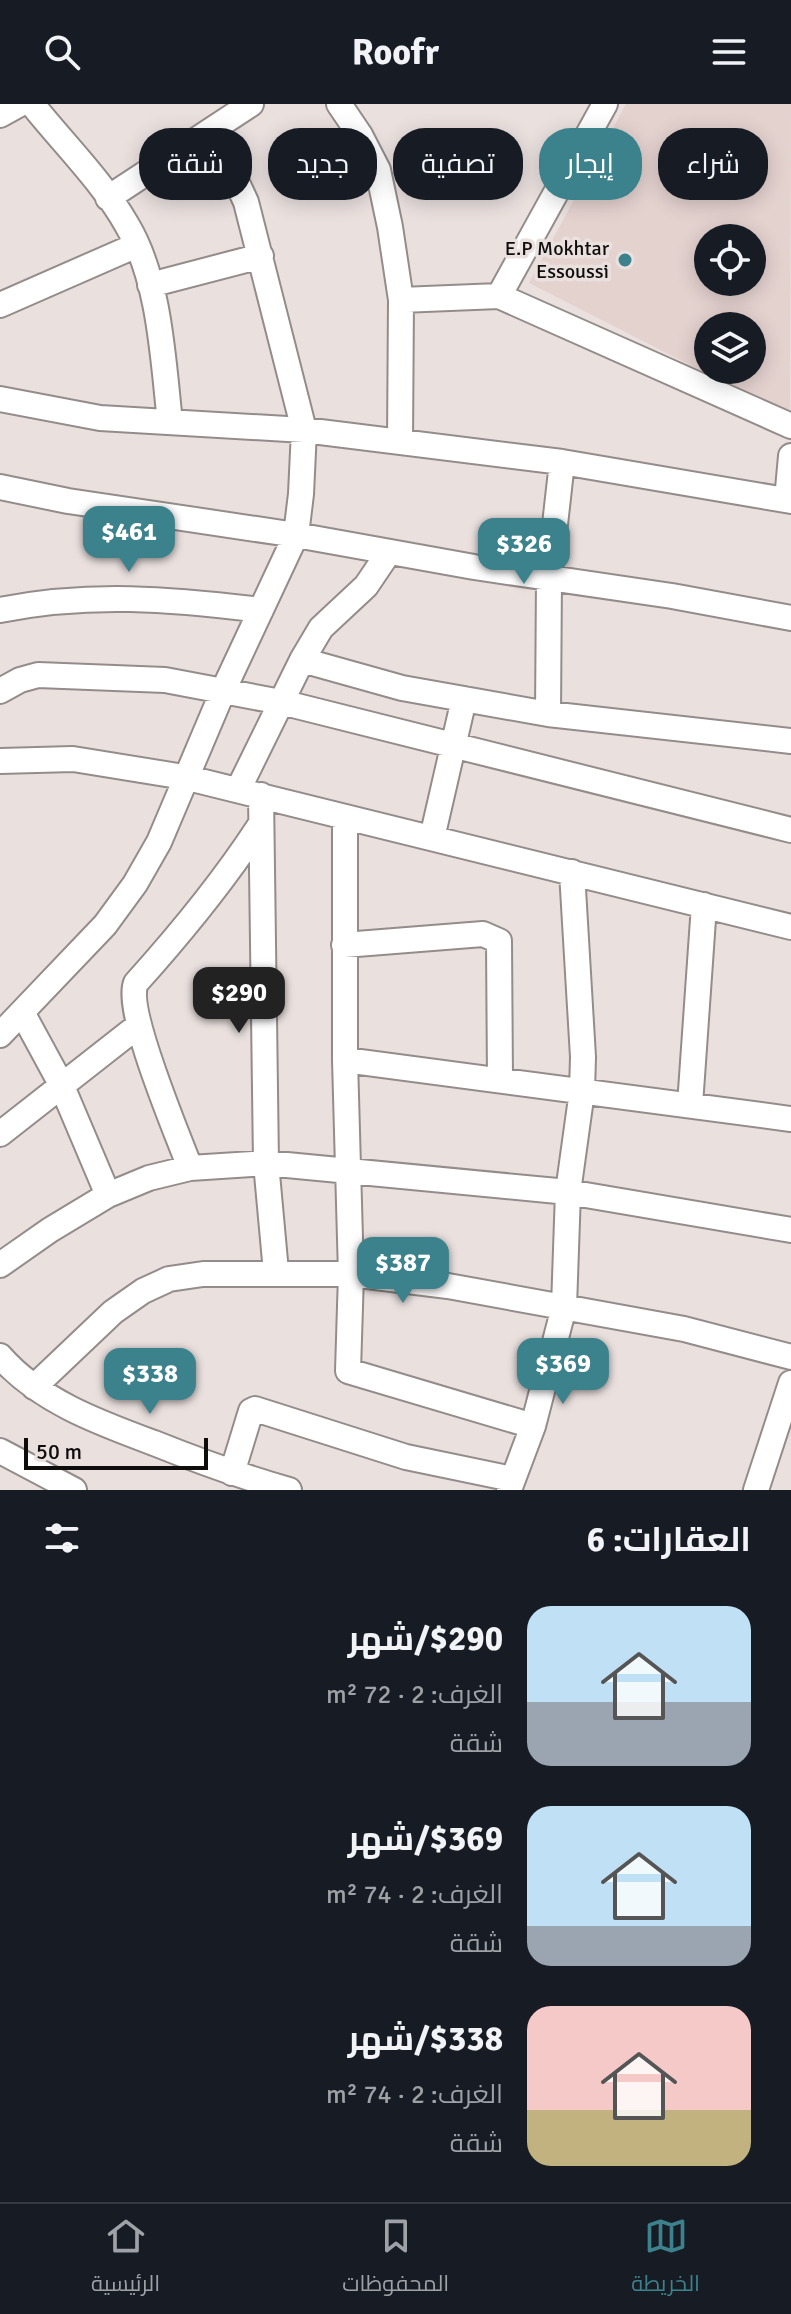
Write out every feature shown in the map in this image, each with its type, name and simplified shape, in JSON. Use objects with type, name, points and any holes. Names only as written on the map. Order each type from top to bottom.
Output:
[{"type":"street","points":[[0,115],[20,104]]},
{"type":"street","points":[[32,104],[108,198],[137,245],[150,285],[161,341],[170,422]]},
{"type":"street","points":[[217,128],[251,104]]},
{"type":"street","points":[[339,104],[378,170],[390,227],[401,300],[400,442]]},
{"type":"street","points":[[499,296],[605,104]]},
{"type":"street","points":[[108,198],[139,178]]},
{"type":"street","points":[[0,1035],[105,925],[135,884],[159,842],[184,777],[296,535],[304,430],[245,200]]},
{"type":"street","points":[[0,305],[137,245]]},
{"type":"street","points":[[150,285],[261,256]]},
{"type":"street","points":[[401,300],[499,296],[791,426]]},
{"type":"street","points":[[0,399],[100,418],[304,430],[562,462],[789,500],[791,456]]},
{"type":"street","points":[[548,714],[549,578],[562,462]]},
{"type":"street","points":[[0,487],[122,510],[296,535],[791,618]]},
{"type":"street","points":[[276,1272],[266,1163],[260,825],[250,793],[281,702],[302,660],[321,628],[366,586],[389,552]]},
{"type":"street","points":[[0,610],[41,602],[104,597],[170,599],[261,610]]},
{"type":"street","points":[[302,660],[402,688],[548,714],[791,741]]},
{"type":"street","points":[[0,691],[38,675],[165,680],[281,702],[791,830]]},
{"type":"street","points":[[432,838],[464,699]]},
{"type":"street","points":[[0,761],[73,759],[184,777],[791,927]]},
{"type":"street","points":[[345,817],[345,1060],[351,1274],[348,1371],[533,1426]]},
{"type":"street","points":[[190,1168],[139,1025],[133,999],[136,983],[198,912],[260,825]]},
{"type":"street","points":[[232,1473],[251,1411],[255,1409],[406,1457],[510,1484],[533,1426],[564,1307],[568,1192],[582,1091],[583,1057],[572,872]]},
{"type":"street","points":[[690,1105],[704,905]]},
{"type":"street","points":[[344,945],[483,934],[499,941],[500,1080]]},
{"type":"street","points":[[23,1014],[61,1084],[108,1195]]},
{"type":"street","points":[[0,1134],[139,1025]]},
{"type":"street","points":[[345,1060],[791,1119]]},
{"type":"street","points":[[0,1265],[108,1195],[149,1178],[190,1168],[266,1163],[568,1192],[791,1230]]},
{"type":"street","points":[[34,1387],[113,1312],[143,1291],[169,1279],[203,1274],[351,1274],[448,1286],[684,1329],[791,1357]]},
{"type":"street","points":[[2,1363],[34,1387],[84,1416],[232,1473],[289,1490]]},
{"type":"street","points":[[756,1490],[791,1383]]},
{"type":"street","points":[[0,1451],[48,1483],[74,1490]]},
{"type":"street","points":[[764,1460],[769,1490]]},
{"type":"shaded area","name":"E.P Mokhtar Essoussi","points":[[626,104],[791,104],[790,416],[727,384],[766,384],[766,312],[694,312],[694,367],[529,283],[574,200],[642,200],[642,128],[613,128]]},
{"type":"place","name":"E.P Mokhtar Essoussi","points":[[625,260]]}]
